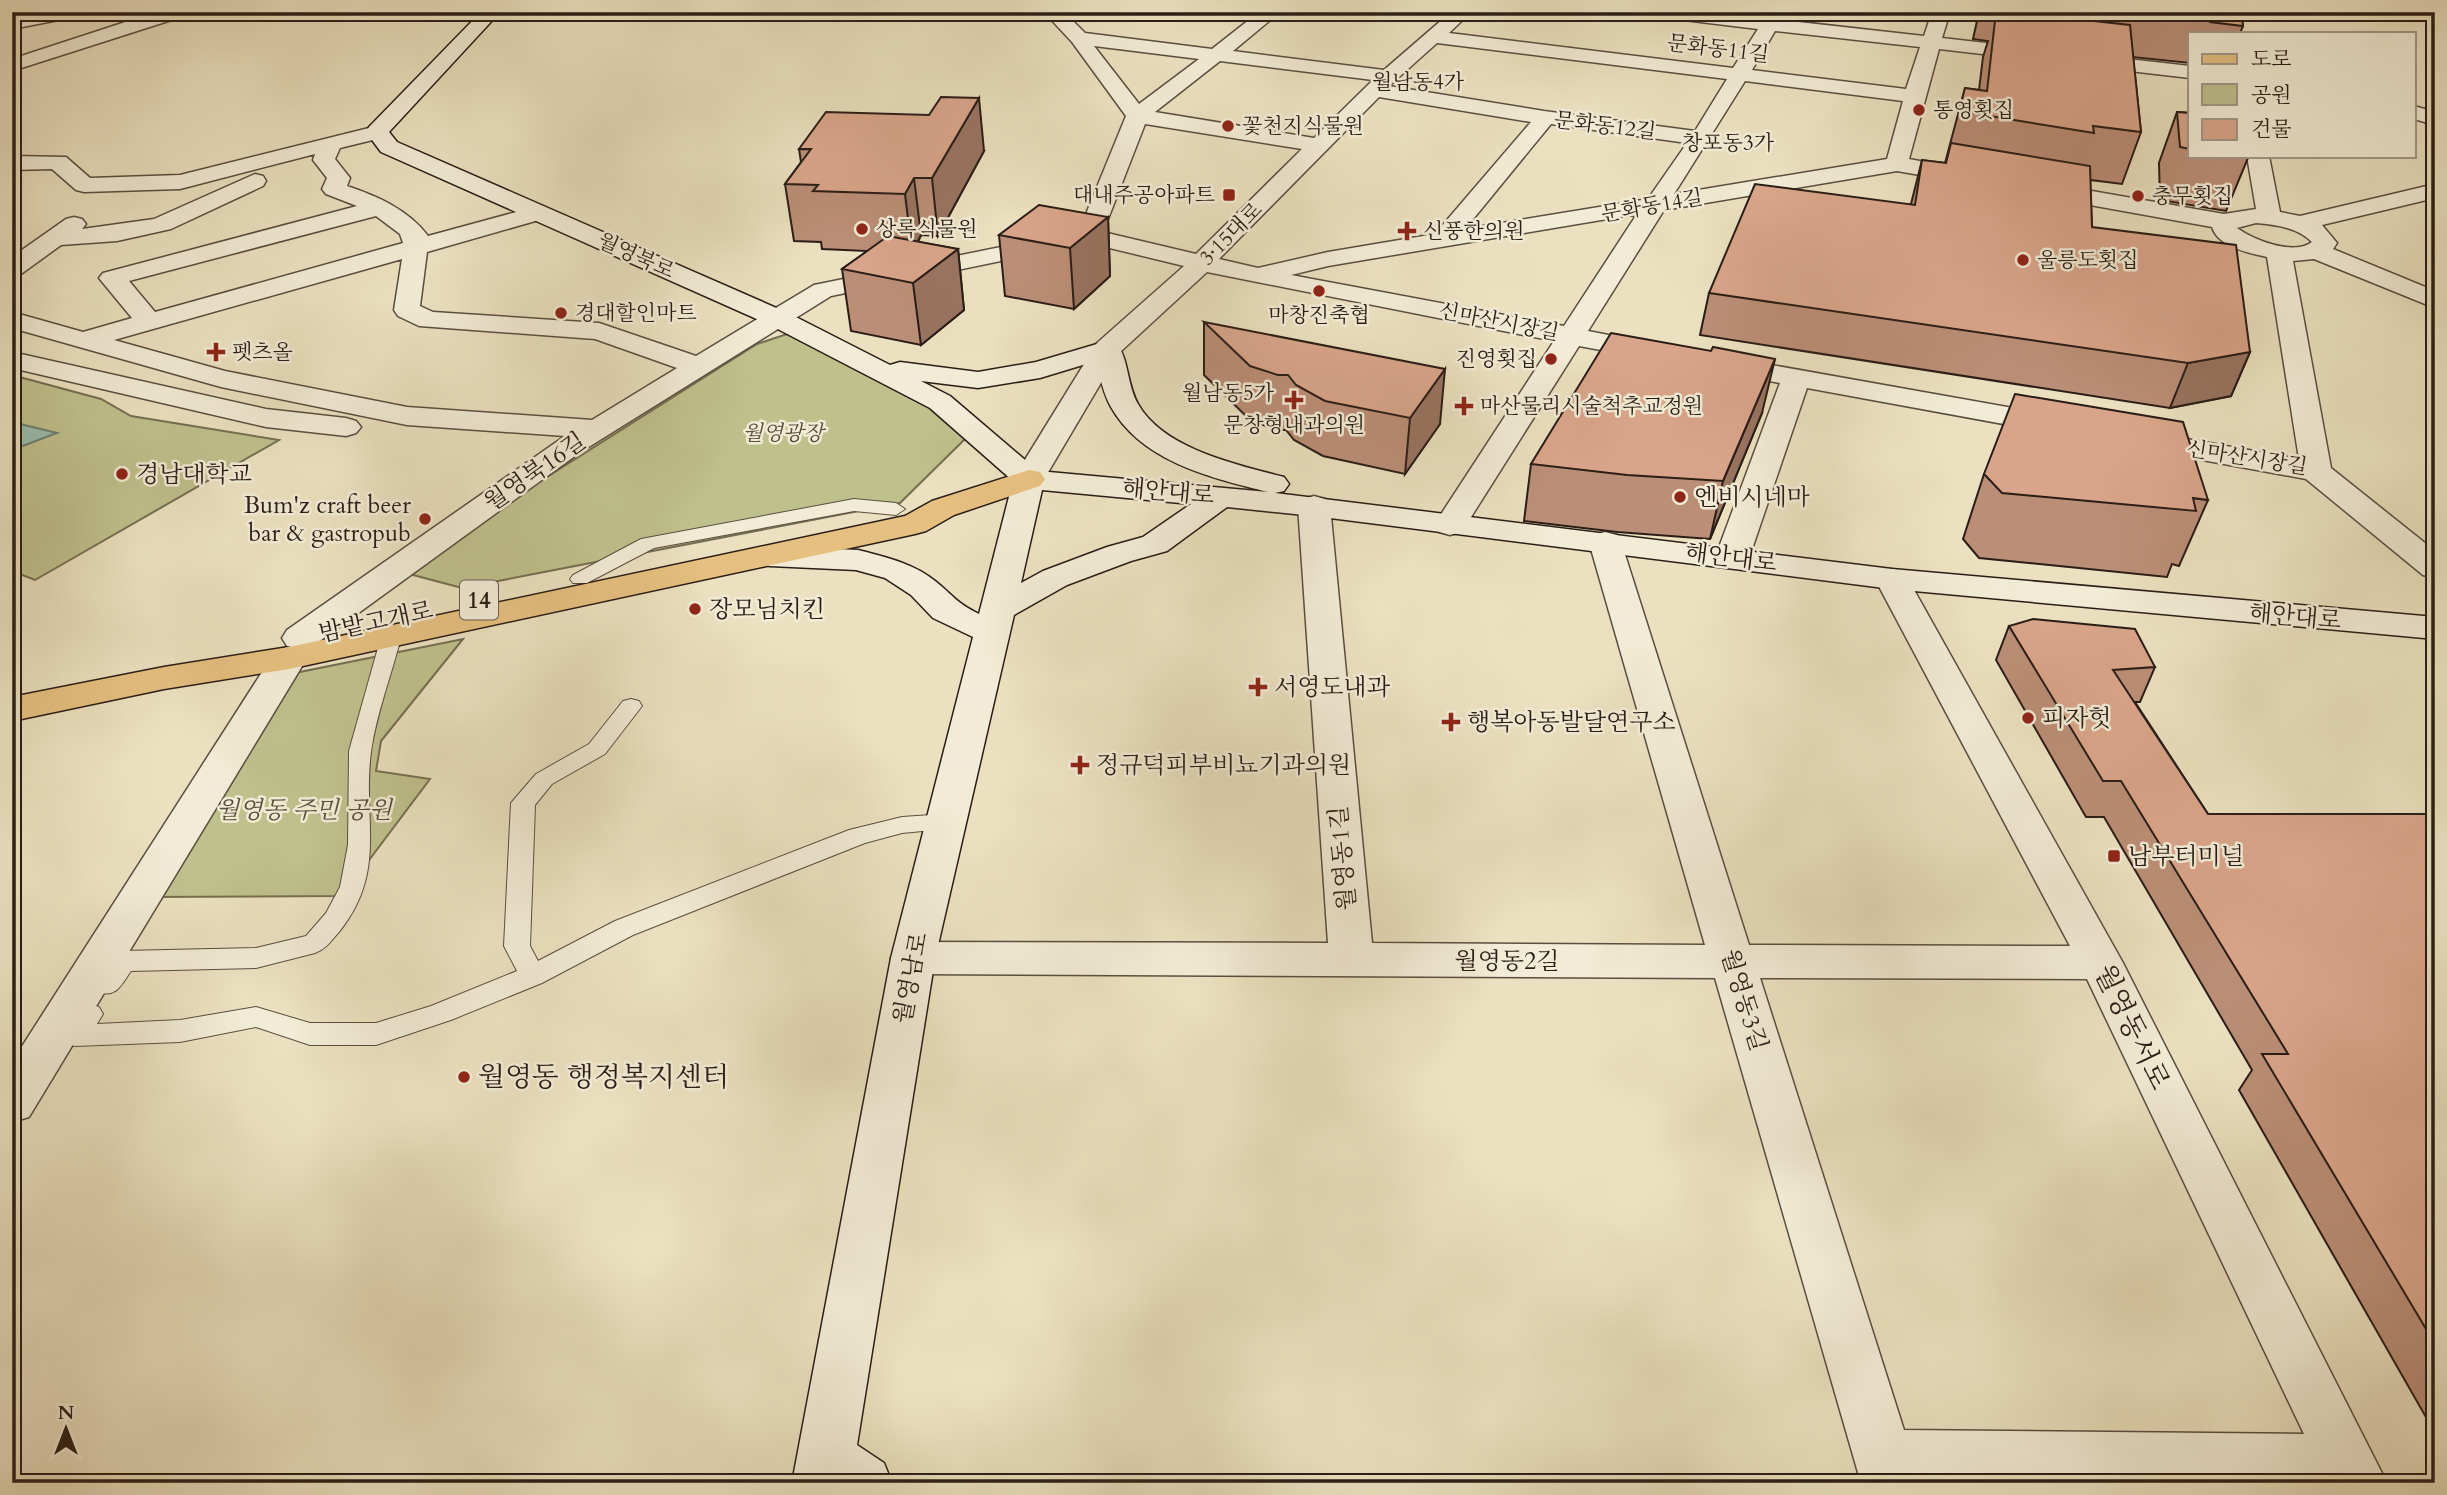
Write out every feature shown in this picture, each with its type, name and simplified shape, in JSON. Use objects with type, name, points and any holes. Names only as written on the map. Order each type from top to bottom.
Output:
[{"type":"main road","name":"밤밭고개로","points":[[12,685],[391,637],[915,524],[943,508],[1029,479]]},
{"type":"main road","name":"밤밭고개로","points":[[12,709],[164,678],[580,579],[896,509],[943,508]]},
{"type":"street","points":[[12,23],[74,12]]},
{"type":"street","points":[[12,65],[55,53],[139,22],[178,12]]},
{"type":"street","points":[[401,12],[424,15],[490,13]]},
{"type":"street","points":[[1053,12],[1076,29],[1137,117],[1318,145]]},
{"type":"street","points":[[1088,236],[1137,117],[1271,12]]},
{"type":"street","name":"3·15대로","points":[[1029,479],[1107,349],[1203,262],[1381,83],[1462,12]]},
{"type":"street","points":[[1659,12],[2188,72]]},
{"type":"street","points":[[1897,164],[1914,96],[1941,12]]},
{"type":"street","points":[[55,238],[117,236],[149,229],[178,219],[261,178],[377,132],[490,13]]},
{"type":"street","points":[[1450,525],[1700,138],[1769,25]]},
{"type":"street","points":[[1076,29],[1212,57],[1381,83],[1548,118]]},
{"type":"street","name":"문화동11길","points":[[1434,37],[1914,96]]},
{"type":"street","points":[[2416,113],[2435,119]]},
{"type":"street","name":"문화동12길","points":[[1441,242],[1548,118],[1700,138]]},
{"type":"street","name":"월영북로","points":[[377,132],[389,147],[779,318],[940,402],[1029,479]]},
{"type":"street","points":[[12,163],[58,162],[84,185],[180,183],[328,152]]},
{"type":"street","points":[[328,152],[339,178],[334,189],[377,208],[407,226],[416,237],[407,310],[428,320],[599,331],[700,367]]},
{"type":"street","points":[[2258,158],[2269,218]]},
{"type":"street","name":"문화동14길","points":[[1252,275],[1328,259],[1897,164],[1993,181]]},
{"type":"street","points":[[12,269],[130,184]]},
{"type":"street","points":[[2021,185],[2227,222],[2244,217],[2269,218],[2297,224],[2324,238],[2323,248],[2316,251],[2279,252],[2239,241],[2225,231],[2227,222]]},
{"type":"street","points":[[2297,224],[2434,192]]},
{"type":"street","points":[[149,321],[105,271],[377,208]]},
{"type":"street","points":[[84,340],[538,213]]},
{"type":"street","name":"신마산시장길","points":[[1088,236],[1252,275],[1796,379],[2084,430]]},
{"type":"street","name":"월영북16길","points":[[295,648],[568,447],[823,290],[1088,236]]},
{"type":"street","points":[[2316,251],[2435,300]]},
{"type":"street","name":"신마산시장길","points":[[2111,435],[2316,471],[2279,252]]},
{"type":"street","points":[[12,320],[221,379],[407,416],[598,429]]},
{"type":"street","points":[[865,363],[926,375],[978,380],[1040,370],[1107,349],[1126,409],[1158,443],[1224,471],[1382,515]]},
{"type":"street","points":[[12,360],[266,418],[438,437],[568,447]]},
{"type":"street","points":[[1732,558],[1796,379]]},
{"type":"street","points":[[2316,471],[2435,568]]},
{"type":"street","name":"해안대로","points":[[1029,479],[1314,506],[1892,579],[2435,628]]},
{"type":"street","name":"월영남로","points":[[836,1474],[913,958],[1029,479]]},
{"type":"street","points":[[770,556],[858,560],[897,571],[923,588],[945,611],[995,621],[1055,578],[1119,554],[1155,544],[1221,497]]},
{"type":"street","name":"월영동1길","points":[[1314,506],[1351,960]]},
{"type":"street","name":"월영동3길","points":[[1605,542],[1887,1470],[2353,1473]]},
{"type":"street","name":"월영동서로","points":[[1892,579],[2101,963],[2353,1473]]},
{"type":"street","name":"밤밭고개로","points":[[12,1103],[295,648]]},
{"type":"street","name":"월영동2길","points":[[913,958],[2101,963]]},
{"type":"lane","points":[[391,637],[360,751],[360,845],[353,887],[335,919],[315,943],[256,958],[123,961],[75,1035],[180,1031],[256,1017],[310,1034],[376,1034],[441,1013],[533,976],[624,928],[858,836],[902,825],[946,821]]},
{"type":"lane","points":[[533,976],[517,946],[523,803],[544,779],[597,749],[631,706]]},
{"type":"green space","name":"월영광장","points":[[787,334],[913,395],[967,437],[900,503],[462,588],[398,571],[757,344]]},
{"type":"green space","name":"경남대학교","points":[[12,375],[101,399],[131,416],[279,440],[35,580],[12,571]]},
{"type":"green space","name":"월영동 주민 공원","points":[[463,639],[381,741],[376,771],[430,779],[342,896],[149,897],[295,673]]},
{"type":"shaded area","points":[[12,422],[57,433],[12,450]]},
{"type":"building","points":[[1996,12],[2130,25],[2141,132],[2093,126],[2094,133],[1959,111],[1965,88],[1987,91]]},
{"type":"building","points":[[2163,12],[2241,12],[2243,26],[2210,22],[2207,17]]},
{"type":"building","points":[[941,97],[979,98],[932,178],[914,178],[905,194],[813,191],[818,185],[785,184],[811,149],[799,149],[826,112],[929,115]]},
{"type":"building","points":[[2177,112],[2188,113],[2188,149],[2180,147]]},
{"type":"building","points":[[1951,143],[2090,166],[2092,227],[2236,245],[2250,352],[2188,363],[1709,293],[1755,184],[1915,205],[1922,160],[1946,163]]},
{"type":"building","points":[[1039,205],[1108,217],[1070,248],[999,235]]},
{"type":"building","points":[[888,236],[958,249],[913,283],[842,269]]},
{"type":"building","points":[[1204,322],[1445,369],[1410,418],[1325,401],[1296,385],[1288,375],[1278,375],[1250,366]]},
{"type":"building","points":[[1611,333],[1711,351],[1713,347],[1775,359],[1723,481],[1627,475],[1531,464]]},
{"type":"building","points":[[2015,394],[2183,422],[2208,500],[2193,498],[2196,511],[2002,493],[1984,474]]},
{"type":"building","points":[[2033,619],[2135,629],[2155,667],[2113,670],[2208,814],[2435,814],[2435,1007],[2431,1007],[2435,1012],[2435,1344],[2262,1054],[2288,1054],[2121,781],[2103,781],[2009,626]]},
{"type":"place","name":"통영횟집","points":[[1919,110]]},
{"type":"place","name":"꽃천지식물원","points":[[1228,126]]},
{"type":"place","name":"대내주공아파트","points":[[1229,195]]},
{"type":"place","name":"충무횟집","points":[[2138,196]]},
{"type":"place","name":"상록식물원","points":[[862,229]]},
{"type":"place","name":"신풍한의원","points":[[1407,231]]},
{"type":"place","name":"울릉도횟집","points":[[2023,260]]},
{"type":"place","name":"마창진축협","points":[[1319,291]]},
{"type":"place","name":"경대할인마트","points":[[561,313]]},
{"type":"place","name":"펫츠올","points":[[216,352]]},
{"type":"place","name":"진영횟집","points":[[1551,359]]},
{"type":"place","name":"문창형내과의원","points":[[1294,400]]},
{"type":"place","name":"마산물리시술척추교정원","points":[[1464,406]]},
{"type":"place","name":"경남대학교","points":[[122,474]]},
{"type":"place","name":"엔비시네마","points":[[1680,497]]},
{"type":"place","name":"Bum'z craft beer bar & gastropub","points":[[425,519]]},
{"type":"place","name":"장모님치킨","points":[[695,609]]},
{"type":"place","name":"서영도내과","points":[[1258,687]]},
{"type":"place","name":"피자헛","points":[[2028,718]]},
{"type":"place","name":"행복아동발달연구소","points":[[1451,722]]},
{"type":"place","name":"정규덕피부비뇨기과의원","points":[[1080,765]]},
{"type":"place","name":"남부터미널","points":[[2114,856]]},
{"type":"place","name":"월영동 행정복지센터","points":[[464,1077]]},
{"type":"district","name":"월남동4가","points":[[1418,82]]},
{"type":"district","name":"창포동3가","points":[[1728,143]]},
{"type":"district","name":"월남동5가","points":[[1228,393]]}]
